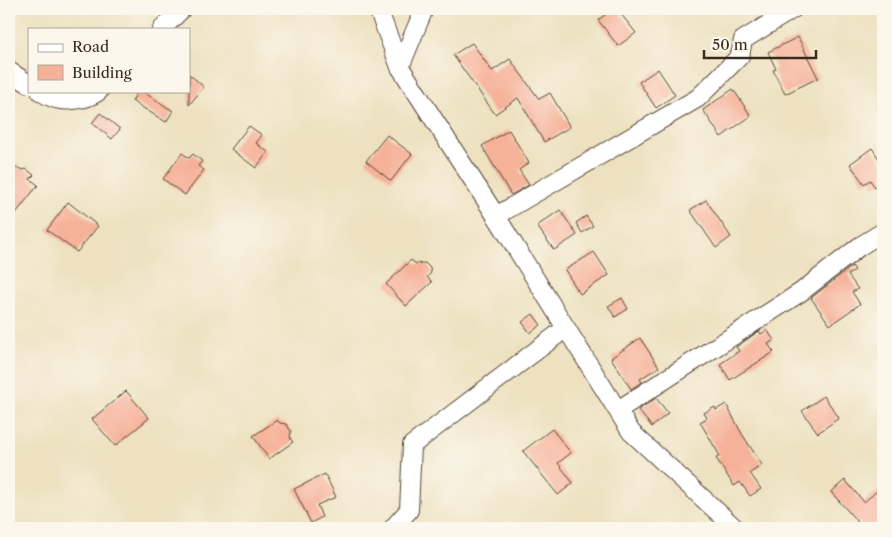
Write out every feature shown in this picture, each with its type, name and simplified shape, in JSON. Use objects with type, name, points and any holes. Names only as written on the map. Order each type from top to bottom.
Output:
[{"type":"street","points":[[163,28],[182,9]]},
{"type":"street","points":[[378,9],[400,67],[631,432],[735,528]]},
{"type":"street","points":[[400,67],[424,9]]},
{"type":"street","points":[[496,216],[698,98],[740,56],[743,40],[793,9]]},
{"type":"street","points":[[9,71],[28,83]]},
{"type":"street","points":[[41,92],[47,96],[67,102],[95,95],[98,92]]},
{"type":"street","points":[[618,410],[801,292],[860,246],[883,232]]},
{"type":"street","points":[[394,528],[409,510],[412,445],[566,328]]},
{"type":"building","points":[[613,9],[617,9],[636,33],[618,46],[598,20]]},
{"type":"building","points":[[798,37],[818,78],[785,94],[773,70],[776,69],[768,52]]},
{"type":"building","points":[[472,43],[492,71],[510,59],[539,99],[550,93],[570,127],[544,142],[518,98],[495,114],[453,55]]},
{"type":"building","points":[[658,69],[675,95],[656,108],[639,82]]},
{"type":"building","points":[[190,75],[204,87],[189,105],[190,92]]},
{"type":"building","points":[[733,89],[751,116],[721,137],[703,110]]},
{"type":"building","points":[[137,92],[144,92],[173,111],[166,122],[132,101]]},
{"type":"building","points":[[100,113],[120,129],[112,139],[92,123]]},
{"type":"building","points":[[249,126],[262,135],[256,143],[268,152],[256,168],[231,149]]},
{"type":"building","points":[[509,130],[529,163],[519,170],[529,185],[511,195],[482,146]]},
{"type":"building","points":[[387,135],[412,154],[391,181],[366,161]]},
{"type":"building","points":[[872,148],[883,165],[883,182],[875,187],[870,180],[864,184],[850,164]]},
{"type":"building","points":[[182,153],[189,158],[193,154],[202,161],[198,166],[204,170],[185,195],[163,179]]},
{"type":"building","points":[[9,169],[26,169],[34,175],[30,179],[38,185],[9,222]]},
{"type":"building","points":[[706,200],[731,237],[716,248],[690,210]]},
{"type":"building","points":[[68,202],[98,226],[77,252],[47,230]]},
{"type":"building","points":[[560,210],[577,235],[554,250],[537,226]]},
{"type":"building","points":[[586,216],[593,226],[582,233],[576,223]]},
{"type":"building","points":[[594,252],[609,275],[580,294],[565,270]]},
{"type":"building","points":[[411,260],[416,264],[425,263],[430,268],[431,273],[427,277],[432,282],[406,306],[386,284]]},
{"type":"building","points":[[852,266],[855,270],[848,275],[858,289],[852,292],[860,304],[830,325],[811,298]]},
{"type":"building","points":[[622,298],[628,309],[615,317],[608,306]]},
{"type":"building","points":[[533,314],[541,325],[530,333],[522,322]]},
{"type":"building","points":[[767,330],[774,340],[768,344],[774,352],[730,380],[720,364],[739,351],[736,347],[759,331],[761,334]]},
{"type":"building","points":[[640,338],[659,367],[640,379],[642,382],[631,389],[611,358]]},
{"type":"building","points":[[126,391],[149,418],[115,446],[92,419]]},
{"type":"building","points":[[824,396],[839,418],[818,433],[802,411]]},
{"type":"building","points":[[656,398],[668,413],[652,427],[638,410]]},
{"type":"building","points":[[726,404],[762,465],[750,473],[761,489],[750,496],[740,482],[734,486],[716,458],[720,456],[700,422],[707,418],[704,413],[715,407],[716,410]]},
{"type":"building","points":[[277,420],[280,423],[286,424],[291,431],[290,438],[293,442],[269,459],[253,436]]},
{"type":"building","points":[[552,429],[571,453],[558,463],[573,483],[558,495],[523,451]]},
{"type":"building","points":[[325,474],[336,497],[317,505],[322,517],[311,523],[294,489]]},
{"type":"building","points":[[845,480],[864,502],[877,491],[883,498],[883,528],[863,528],[831,492]]}]
